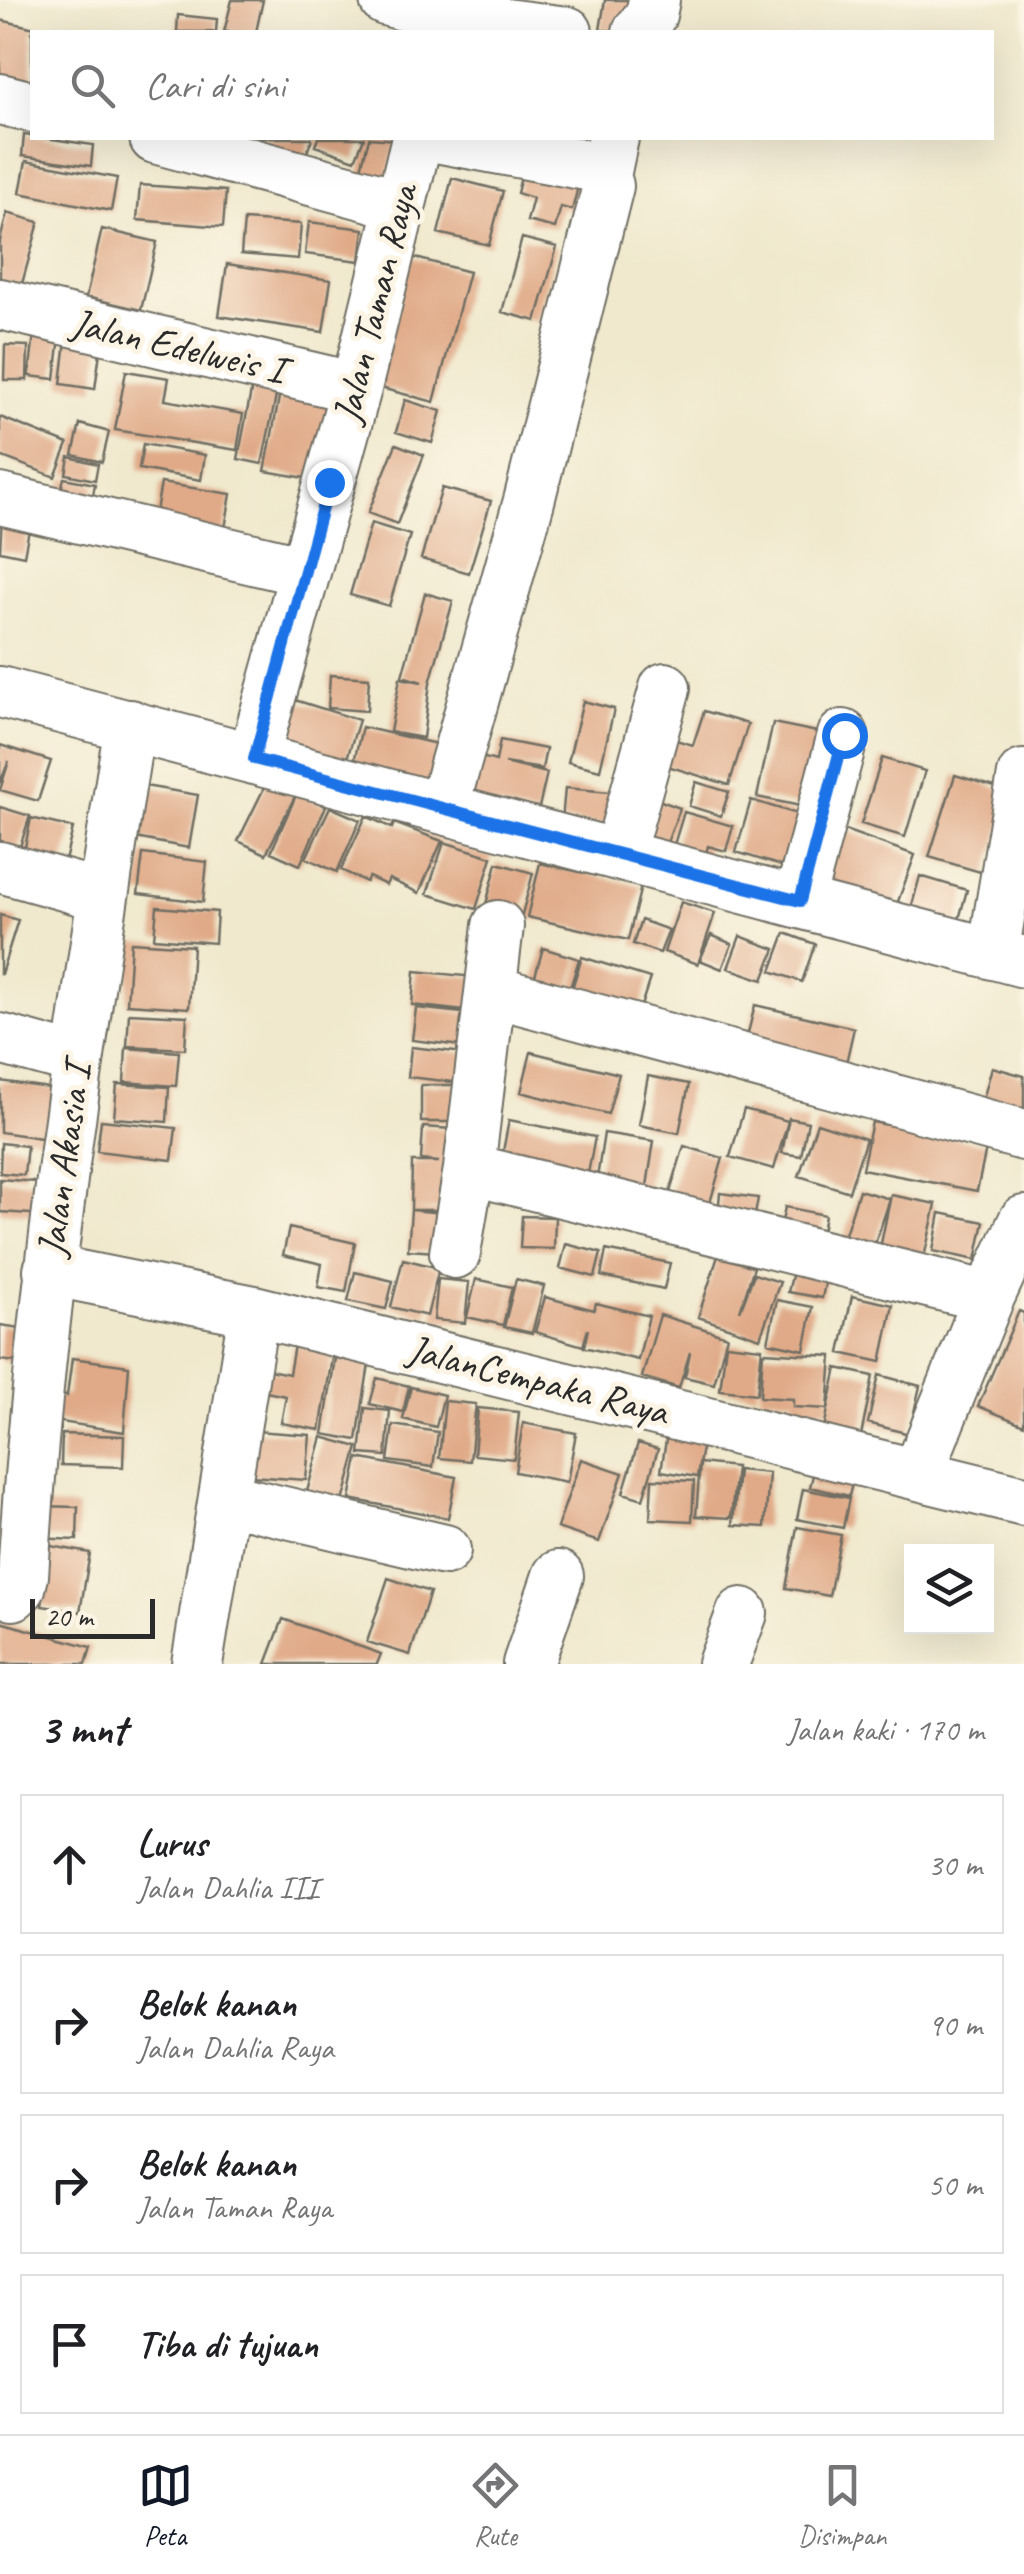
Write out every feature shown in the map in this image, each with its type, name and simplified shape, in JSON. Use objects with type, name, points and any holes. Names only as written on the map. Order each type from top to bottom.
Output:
[{"type":"street","points":[[384,0],[444,16],[552,30]]},
{"type":"street","points":[[640,30],[651,16],[654,0]]},
{"type":"street","points":[[0,99],[30,106]]},
{"type":"street","points":[[162,140],[400,204]]},
{"type":"street","name":"Jalan Taman Raya","points":[[254,759],[356,388],[416,140]]},
{"type":"street","points":[[452,140],[596,167],[609,156]]},
{"type":"street","points":[[442,808],[528,500],[608,186],[609,156]]},
{"type":"street","name":"Jalan Edelweis I","points":[[0,304],[356,388]]},
{"type":"street","points":[[0,500],[304,571]]},
{"type":"street","points":[[619,854],[665,688]]},
{"type":"street","points":[[0,692],[1008,958],[1023,776]]},
{"type":"street","name":"Jalan Akasia I","points":[[13,1595],[23,1576],[14,1504],[130,724]]},
{"type":"street","points":[[800,901],[844,735]]},
{"type":"street","points":[[0,867],[103,896]]},
{"type":"street","points":[[455,1253],[470,1168],[498,926]]},
{"type":"street","points":[[491,990],[1024,1135]]},
{"type":"street","points":[[0,1039],[78,1060]]},
{"type":"street","points":[[470,1168],[988,1297]]},
{"type":"street","points":[[918,1473],[988,1297],[1024,1221]]},
{"type":"street","name":"JalanCempaka Raya","points":[[49,1270],[254,1311],[1024,1501]]},
{"type":"street","points":[[197,1664],[254,1311]]},
{"type":"street","points":[[224,1498],[445,1550]]},
{"type":"street","points":[[528,1664],[558,1576]]},
{"type":"street","points":[[724,1664],[742,1613]]},
{"type":"building","points":[[232,0],[263,0],[256,30],[224,30]]},
{"type":"building","points":[[605,0],[635,0],[629,30],[600,30]]},
{"type":"building","points":[[178,15],[217,19],[216,30],[177,30]]},
{"type":"building","points":[[0,20],[44,30],[30,30],[30,93],[0,91]]},
{"type":"building","points":[[24,135],[30,136],[30,140],[93,145],[91,166],[22,156]]},
{"type":"building","points":[[225,140],[311,140],[302,167]]},
{"type":"building","points":[[317,140],[363,140],[355,160],[315,146]]},
{"type":"building","points":[[368,140],[397,140],[386,183],[359,176]]},
{"type":"building","points":[[26,161],[117,178],[111,211],[20,193]]},
{"type":"building","points":[[523,169],[579,183],[572,210],[561,207],[555,228],[527,221],[533,198],[517,193]]},
{"type":"building","points":[[452,178],[503,191],[489,245],[438,233]]},
{"type":"building","points":[[140,185],[226,191],[223,227],[137,220]]},
{"type":"building","points":[[7,213],[39,222],[20,291],[0,286],[0,241]]},
{"type":"building","points":[[244,220],[301,224],[298,259],[241,254]]},
{"type":"building","points":[[309,222],[364,229],[360,261],[305,254]]},
{"type":"building","points":[[102,229],[157,242],[141,310],[86,297]]},
{"type":"building","points":[[522,238],[557,247],[536,321],[502,312]]},
{"type":"building","points":[[412,257],[469,272],[434,402],[377,387]]},
{"type":"building","points":[[227,264],[331,280],[323,332],[219,316]]},
{"type":"building","points":[[34,334],[60,336],[55,379],[29,376]]},
{"type":"building","points":[[66,340],[101,344],[95,389],[61,384]]},
{"type":"building","points":[[5,345],[28,346],[27,380],[4,380]]},
{"type":"building","points":[[126,371],[169,378],[165,400],[243,414],[237,450],[115,430]]},
{"type":"building","points":[[252,386],[277,391],[262,464],[238,459]]},
{"type":"building","points":[[281,387],[338,397],[323,481],[265,471]]},
{"type":"building","points":[[405,400],[441,411],[432,443],[396,432]]},
{"type":"building","points":[[0,417],[68,444],[55,477],[0,456]]},
{"type":"building","points":[[80,424],[109,432],[102,462],[73,455]]},
{"type":"building","points":[[143,444],[205,455],[201,480],[139,469]]},
{"type":"building","points":[[396,444],[424,455],[397,524],[368,513]]},
{"type":"building","points":[[69,457],[98,464],[95,480],[66,474]]},
{"type":"building","points":[[64,478],[95,484],[90,512],[57,505]]},
{"type":"building","points":[[161,483],[231,494],[223,540],[153,528]]},
{"type":"building","points":[[442,488],[491,501],[469,573],[421,559]]},
{"type":"building","points":[[2,514],[31,519],[24,556],[0,551]]},
{"type":"building","points":[[371,523],[410,535],[389,606],[350,595]]},
{"type":"building","points":[[425,593],[453,601],[430,683],[423,738],[390,732],[400,678],[422,682],[402,676]]},
{"type":"building","points":[[330,675],[369,678],[367,711],[328,708]]},
{"type":"building","points":[[295,700],[359,720],[343,771],[279,751]]},
{"type":"building","points":[[583,701],[614,709],[600,770],[568,762]]},
{"type":"building","points":[[704,711],[748,724],[729,785],[661,764],[669,738],[693,745]]},
{"type":"building","points":[[773,723],[827,734],[810,808],[757,797]]},
{"type":"building","points":[[362,727],[441,745],[431,788],[352,770]]},
{"type":"building","points":[[500,740],[546,749],[542,769],[504,763],[547,773],[537,816],[458,796],[469,754],[496,761]]},
{"type":"building","points":[[0,745],[51,761],[38,801],[0,790],[9,761],[0,783]]},
{"type":"building","points":[[882,758],[925,771],[905,837],[861,824]]},
{"type":"building","points":[[955,775],[1012,792],[987,874],[929,857]]},
{"type":"building","points":[[267,782],[295,796],[266,854],[238,841]]},
{"type":"building","points":[[696,782],[729,792],[721,816],[689,806]]},
{"type":"building","points":[[139,785],[198,795],[189,848],[130,837]]},
{"type":"building","points":[[565,788],[621,793],[617,826],[562,821]]},
{"type":"building","points":[[297,793],[326,806],[300,865],[271,852]]},
{"type":"building","points":[[653,798],[680,808],[664,851],[636,841]]},
{"type":"building","points":[[751,800],[807,817],[791,869],[736,852]]},
{"type":"building","points":[[0,807],[30,816],[15,862],[0,857]]},
{"type":"building","points":[[330,807],[360,820],[337,872],[306,858]]},
{"type":"building","points":[[684,812],[733,826],[726,851],[708,846],[702,868],[670,858]]},
{"type":"building","points":[[366,816],[392,828],[394,823],[442,841],[419,893],[389,879],[386,885],[369,877],[366,882],[341,870]]},
{"type":"building","points":[[31,818],[73,828],[64,865],[23,857]]},
{"type":"building","points":[[839,828],[915,855],[892,918],[817,892]]},
{"type":"building","points":[[444,842],[492,857],[476,909],[427,894]]},
{"type":"building","points":[[143,854],[207,862],[203,902],[138,894]]},
{"type":"building","points":[[497,863],[533,873],[521,918],[485,908]]},
{"type":"building","points":[[540,863],[641,886],[628,940],[527,917]]},
{"type":"building","points":[[920,876],[967,890],[958,923],[911,909]]},
{"type":"building","points":[[681,902],[715,913],[698,964],[664,952]]},
{"type":"building","points":[[157,907],[217,912],[215,943],[154,938]]},
{"type":"building","points":[[0,915],[18,920],[1,974],[0,974]]},
{"type":"building","points":[[641,920],[669,930],[660,953],[633,944]]},
{"type":"building","points":[[785,933],[815,944],[802,982],[771,971]]},
{"type":"building","points":[[711,935],[732,944],[722,969],[700,960]]},
{"type":"building","points":[[740,936],[775,949],[763,980],[728,968]]},
{"type":"building","points":[[131,942],[193,946],[189,1008],[127,1004]]},
{"type":"building","points":[[543,948],[579,959],[564,1007],[529,997]]},
{"type":"building","points":[[582,957],[650,978],[634,1028],[566,1007]]},
{"type":"building","points":[[415,971],[485,978],[482,1013],[412,1005]]},
{"type":"building","points":[[755,1005],[854,1028],[843,1076],[743,1053]]},
{"type":"building","points":[[416,1008],[482,1015],[478,1048],[412,1040]]},
{"type":"building","points":[[129,1013],[187,1016],[185,1049],[127,1046]]},
{"type":"building","points":[[411,1047],[474,1054],[471,1084],[408,1077]]},
{"type":"building","points":[[126,1048],[179,1052],[176,1086],[124,1082]]},
{"type":"building","points":[[531,1052],[619,1074],[608,1114],[521,1092]]},
{"type":"building","points":[[992,1067],[1024,1076],[1024,1124],[980,1111]]},
{"type":"building","points":[[648,1076],[689,1084],[679,1133],[639,1125]]},
{"type":"building","points":[[0,1081],[63,1090],[55,1140],[0,1132]]},
{"type":"building","points":[[117,1084],[169,1087],[167,1122],[114,1118]]},
{"type":"building","points":[[421,1085],[458,1085],[458,1122],[421,1122]]},
{"type":"building","points":[[744,1109],[788,1121],[774,1169],[730,1157]]},
{"type":"building","points":[[789,1118],[808,1122],[801,1156],[782,1153]]},
{"type":"building","points":[[101,1120],[176,1128],[172,1160],[97,1151]]},
{"type":"building","points":[[509,1120],[595,1137],[586,1184],[500,1167]]},
{"type":"building","points":[[872,1122],[987,1144],[977,1191],[862,1169]]},
{"type":"building","points":[[817,1123],[866,1139],[849,1192],[799,1176]]},
{"type":"building","points":[[423,1127],[452,1129],[448,1210],[411,1210],[412,1162],[439,1162],[421,1160]]},
{"type":"building","points":[[604,1133],[654,1141],[645,1199],[595,1191]]},
{"type":"building","points":[[1,1143],[27,1146],[24,1175],[0,1173]]},
{"type":"building","points":[[684,1146],[723,1158],[707,1213],[667,1202]]},
{"type":"building","points":[[0,1179],[49,1183],[46,1215],[0,1212]]},
{"type":"building","points":[[859,1190],[890,1199],[870,1259],[840,1250]]},
{"type":"building","points":[[720,1193],[758,1198],[753,1227],[717,1222]]},
{"type":"building","points":[[891,1195],[936,1204],[923,1262],[879,1253]]},
{"type":"building","points":[[785,1207],[825,1215],[819,1248],[778,1241]]},
{"type":"building","points":[[411,1210],[454,1214],[451,1253],[408,1250]]},
{"type":"building","points":[[940,1213],[984,1222],[976,1260],[933,1251]]},
{"type":"building","points":[[522,1216],[555,1217],[554,1249],[520,1248]]},
{"type":"building","points":[[289,1228],[355,1243],[346,1292],[318,1287],[322,1264],[283,1255]]},
{"type":"building","points":[[566,1244],[601,1253],[595,1277],[560,1268]]},
{"type":"building","points":[[606,1250],[670,1263],[664,1289],[601,1276]]},
{"type":"building","points":[[718,1256],[754,1267],[740,1311],[754,1274],[780,1282],[760,1338],[698,1317]]},
{"type":"building","points":[[403,1259],[439,1268],[427,1316],[391,1307]]},
{"type":"building","points":[[355,1272],[393,1281],[386,1309],[348,1301]]},
{"type":"building","points":[[793,1272],[826,1279],[822,1298],[788,1292]]},
{"type":"building","points":[[438,1279],[469,1282],[465,1323],[434,1320]]},
{"type":"building","points":[[476,1279],[512,1287],[503,1325],[467,1317]]},
{"type":"building","points":[[516,1279],[544,1286],[532,1333],[504,1327]]},
{"type":"building","points":[[852,1296],[893,1305],[881,1362],[840,1353]]},
{"type":"building","points":[[545,1297],[594,1310],[596,1303],[649,1316],[638,1360],[584,1347],[588,1329],[583,1346],[535,1332]]},
{"type":"building","points":[[777,1300],[813,1307],[804,1350],[768,1342]]},
{"type":"building","points":[[1019,1311],[1024,1313],[1024,1425],[978,1406]]},
{"type":"building","points":[[660,1315],[727,1336],[714,1384],[685,1377],[690,1352],[679,1388],[642,1377]]},
{"type":"building","points":[[0,1325],[28,1329],[24,1363],[0,1360]]},
{"type":"building","points":[[726,1344],[762,1348],[757,1394],[720,1390]]},
{"type":"building","points":[[294,1345],[333,1352],[320,1430],[281,1423],[286,1396],[256,1390],[260,1368],[289,1374]]},
{"type":"building","points":[[763,1352],[832,1356],[828,1409],[793,1407],[793,1399],[760,1397]]},
{"type":"building","points":[[72,1358],[129,1366],[124,1432],[55,1421],[58,1395],[67,1396]]},
{"type":"building","points":[[335,1358],[369,1364],[357,1440],[323,1434]]},
{"type":"building","points":[[837,1368],[873,1376],[861,1436],[824,1428]]},
{"type":"building","points":[[879,1375],[920,1386],[909,1434],[868,1423]]},
{"type":"building","points":[[377,1378],[409,1386],[403,1412],[370,1404]]},
{"type":"building","points":[[411,1387],[444,1395],[436,1427],[403,1419]]},
{"type":"building","points":[[445,1401],[476,1404],[470,1461],[439,1458]]},
{"type":"building","points":[[365,1408],[390,1411],[386,1456],[360,1454]]},
{"type":"building","points":[[478,1408],[519,1412],[514,1459],[474,1455]]},
{"type":"building","points":[[523,1423],[576,1433],[567,1482],[515,1472]]},
{"type":"building","points":[[393,1425],[438,1432],[433,1467],[388,1461]]},
{"type":"building","points":[[255,1431],[310,1435],[306,1480],[251,1476]]},
{"type":"building","points":[[62,1434],[124,1436],[123,1467],[61,1465]]},
{"type":"building","points":[[667,1434],[703,1441],[697,1477],[661,1471]]},
{"type":"building","points":[[322,1437],[358,1447],[339,1516],[303,1506]]},
{"type":"building","points":[[638,1443],[658,1449],[643,1499],[623,1493]]},
{"type":"building","points":[[358,1458],[456,1477],[448,1518],[350,1499]]},
{"type":"building","points":[[581,1459],[623,1473],[599,1542],[557,1528]]},
{"type":"building","points":[[700,1463],[736,1467],[731,1518],[696,1516]]},
{"type":"building","points":[[815,1467],[854,1476],[849,1496],[810,1487]]},
{"type":"building","points":[[738,1470],[769,1473],[765,1527],[733,1525]]},
{"type":"building","points":[[652,1479],[694,1481],[692,1521],[650,1519]]},
{"type":"building","points":[[803,1489],[849,1498],[843,1528],[797,1519]]},
{"type":"building","points":[[37,1506],[78,1507],[77,1540],[35,1538]]},
{"type":"building","points":[[797,1527],[841,1535],[829,1596],[786,1588]]},
{"type":"building","points":[[51,1546],[90,1553],[80,1612],[42,1606]]},
{"type":"building","points":[[388,1578],[430,1592],[410,1655],[367,1642]]},
{"type":"building","points":[[283,1619],[381,1654],[377,1664],[266,1664]]},
{"type":"building","points":[[0,1622],[91,1647],[86,1664],[0,1664]]},
{"type":"route","points":[[329,482],[254,759],[800,901],[844,735]]}]
